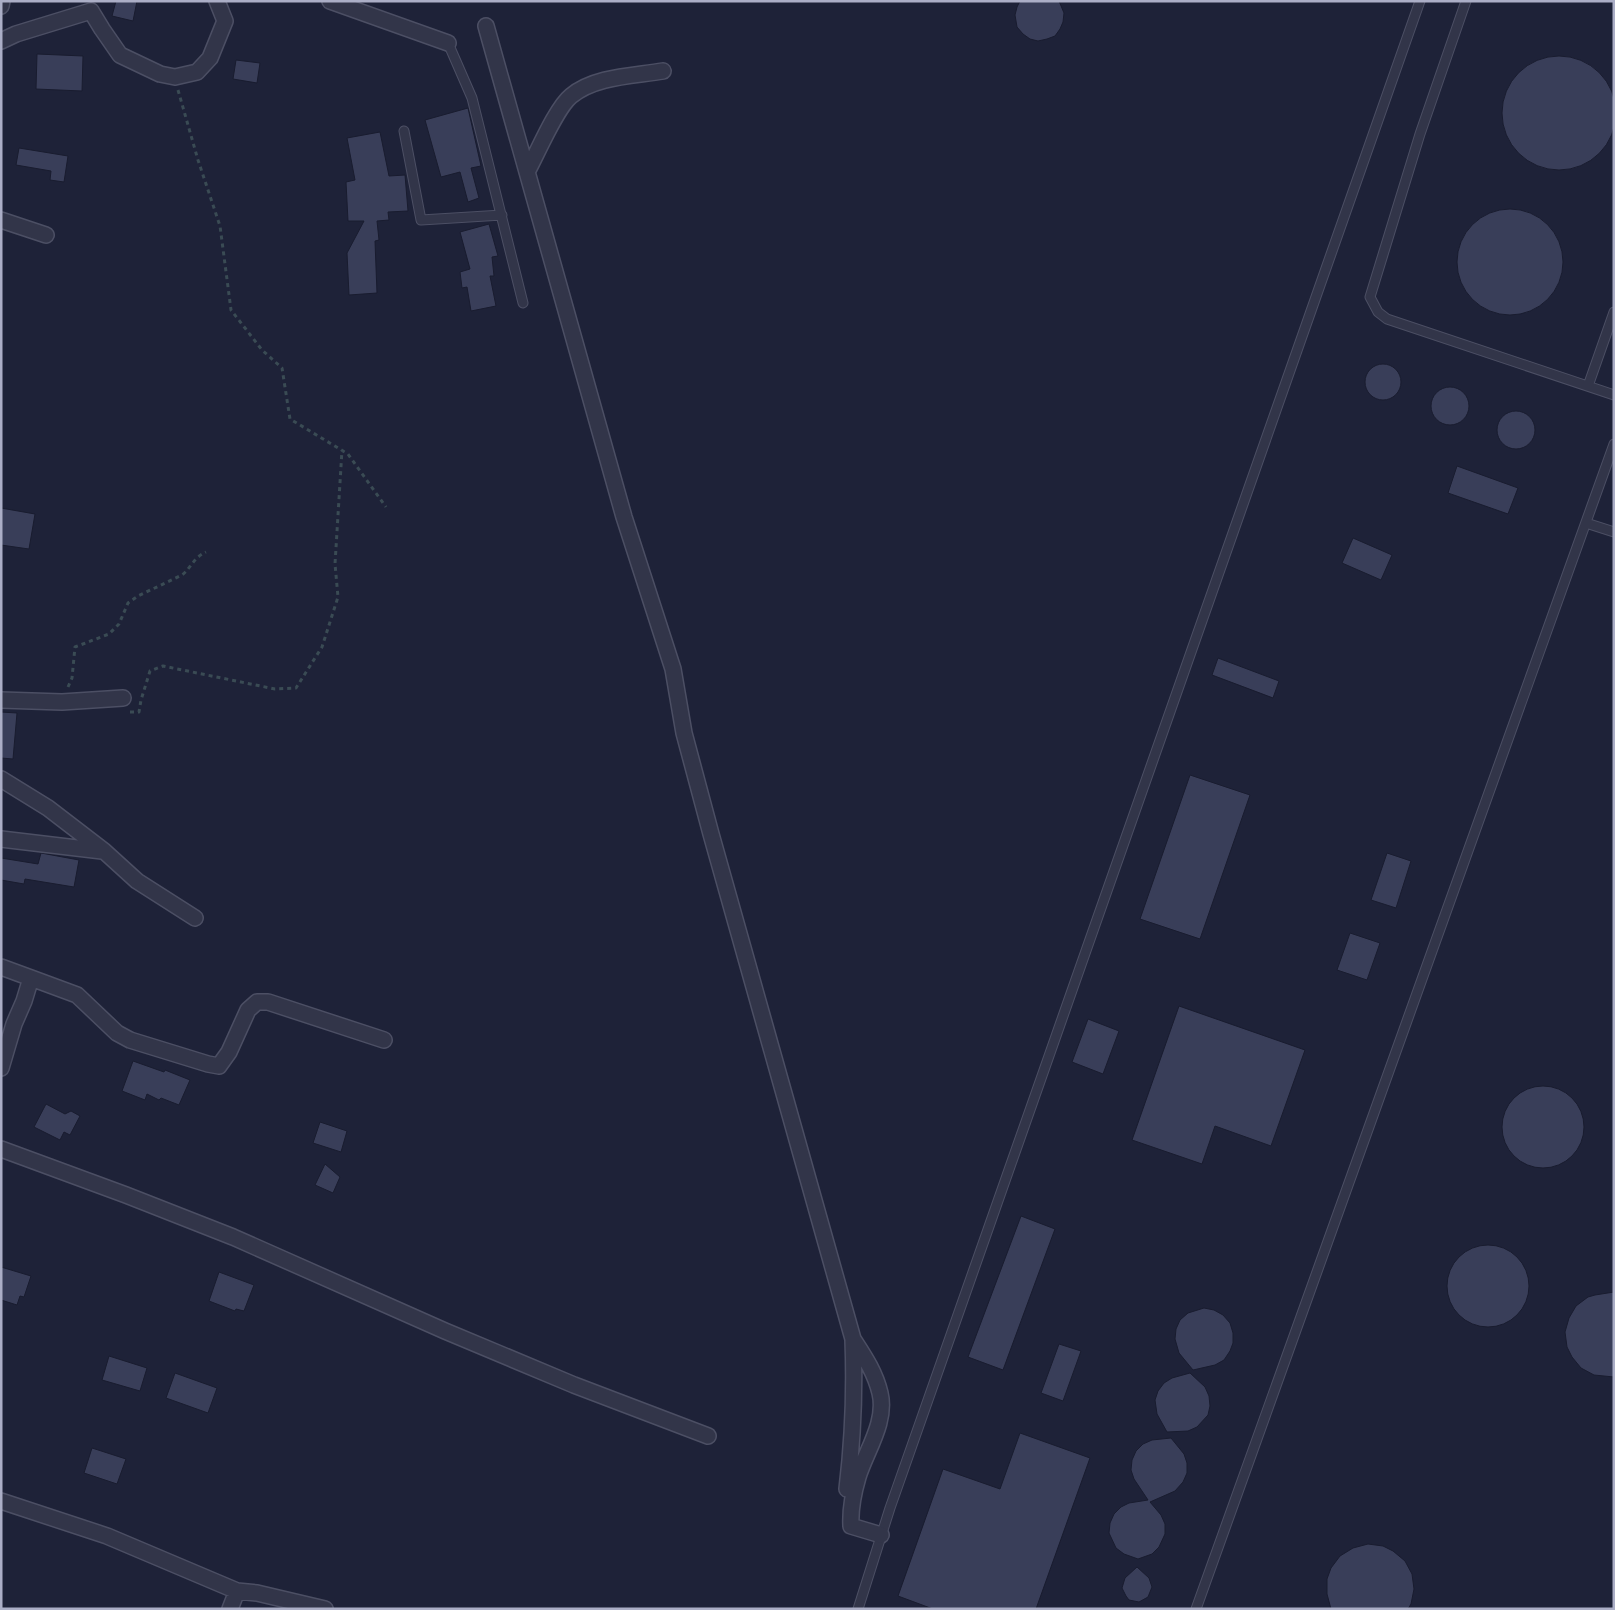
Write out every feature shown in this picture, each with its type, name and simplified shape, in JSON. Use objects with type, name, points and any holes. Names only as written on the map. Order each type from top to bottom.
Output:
[{"type":"street","points":[[1,6],[2,1]]},
{"type":"street","points":[[1,41],[94,6],[102,29],[120,55],[160,74],[175,77],[197,72],[210,58],[225,21],[217,1]]},
{"type":"street","points":[[330,1],[448,43]]},
{"type":"street","points":[[486,26],[624,517],[673,670],[684,733],[853,1339],[855,1390],[852,1448],[847,1491],[850,1526],[881,1535]]},
{"type":"street","points":[[527,172],[560,109],[570,96],[600,81],[663,71]]},
{"type":"street","points":[[1,220],[46,235]]},
{"type":"street","points":[[1,700],[62,702],[123,698]]},
{"type":"street","points":[[1,779],[48,808],[104,851],[137,881],[195,918]]},
{"type":"street","points":[[1,839],[104,851]]},
{"type":"street","points":[[1,967],[77,995],[117,1033],[130,1040],[208,1064],[219,1066],[229,1052],[248,1010],[256,1002],[268,1002],[384,1040]]},
{"type":"street","points":[[1,1068],[14,1024],[31,978]]},
{"type":"street","points":[[1,1149],[126,1195],[241,1241],[445,1331],[574,1385],[708,1436]]},
{"type":"street","points":[[850,1510],[858,1476],[880,1420],[881,1395],[873,1370],[853,1339]]},
{"type":"street","points":[[1,1501],[107,1536],[237,1590],[325,1609]]},
{"type":"street","points":[[230,1609],[237,1590]]},
{"type":"lane","points":[[858,1609],[881,1535],[1420,1]]},
{"type":"lane","points":[[1466,1],[1420,134],[1370,297],[1378,312],[1388,319],[1614,395]]},
{"type":"lane","points":[[448,43],[472,98],[523,303]]},
{"type":"lane","points":[[404,131],[421,220],[502,215]]},
{"type":"lane","points":[[1588,386],[1614,312]]},
{"type":"lane","points":[[1196,1609],[1614,444]]},
{"type":"lane","points":[[1586,522],[1614,532]]},
{"type":"path","points":[[175,77],[198,160],[220,226],[231,310],[262,350],[282,368],[290,419],[348,454],[386,507]]},
{"type":"path","points":[[123,698],[123,712],[139,712],[150,671],[163,666],[275,689],[296,688],[322,647],[338,597],[335,564],[342,450]]},
{"type":"path","points":[[62,702],[72,678],[75,647],[109,634],[119,624],[128,603],[182,575],[188,570],[197,556],[206,552]]},
{"type":"building","points":[[116,1],[137,1],[133,21],[112,16]]},
{"type":"building","points":[[1020,1],[1059,1],[1064,13],[1063,22],[1055,36],[1038,41],[1030,39],[1023,34],[1017,27],[1015,15]]},
{"type":"building","points":[[37,54],[83,56],[82,91],[36,89]]},
{"type":"building","points":[[1559,56],[1581,60],[1600,72],[1612,91],[1616,113],[1612,135],[1600,154],[1581,166],[1559,170],[1537,166],[1518,154],[1506,135],[1502,113],[1506,91],[1518,72],[1537,60]]},
{"type":"building","points":[[236,60],[260,63],[257,83],[233,79]]},
{"type":"building","points":[[468,108],[481,166],[471,168],[479,198],[468,202],[460,172],[441,177],[425,120]]},
{"type":"building","points":[[380,132],[389,176],[405,175],[408,211],[388,212],[389,220],[377,221],[379,240],[375,241],[377,293],[349,295],[347,253],[364,221],[348,221],[346,182],[355,180],[347,138]]},
{"type":"building","points":[[19,148],[68,156],[64,182],[50,180],[51,171],[16,165]]},
{"type":"building","points":[[1510,209],[1530,213],[1548,224],[1559,242],[1563,262],[1559,282],[1548,300],[1530,311],[1510,315],[1490,311],[1472,300],[1461,282],[1457,262],[1461,242],[1472,224],[1490,213]]},
{"type":"building","points":[[489,224],[498,256],[492,257],[494,276],[490,276],[496,306],[471,311],[467,287],[462,288],[460,272],[470,269],[460,232]]},
{"type":"building","points":[[1383,364],[1396,369],[1401,382],[1396,395],[1383,400],[1370,395],[1365,382],[1370,369]]},
{"type":"building","points":[[1450,387],[1464,392],[1469,406],[1464,420],[1450,425],[1436,420],[1431,406],[1436,392]]},
{"type":"building","points":[[1516,411],[1529,417],[1535,430],[1529,443],[1516,449],[1503,443],[1497,430],[1503,417]]},
{"type":"building","points":[[1457,466],[1518,488],[1508,514],[1448,493]]},
{"type":"building","points":[[1,508],[35,514],[29,549],[1,545]]},
{"type":"building","points":[[1353,538],[1392,555],[1381,580],[1342,563]]},
{"type":"building","points":[[1218,658],[1279,681],[1273,698],[1212,675]]},
{"type":"building","points":[[1,712],[17,713],[13,759],[1,758]]},
{"type":"building","points":[[1190,775],[1250,795],[1200,939],[1140,919]]},
{"type":"building","points":[[41,853],[79,860],[74,887],[25,879],[24,884],[1,880],[1,858],[38,864]]},
{"type":"building","points":[[1387,853],[1411,861],[1396,908],[1371,900]]},
{"type":"building","points":[[1350,933],[1380,943],[1367,980],[1337,970]]},
{"type":"building","points":[[1179,1006],[1305,1050],[1271,1146],[1215,1126],[1202,1164],[1132,1140]]},
{"type":"building","points":[[1088,1019],[1119,1031],[1103,1074],[1072,1062]]},
{"type":"building","points":[[133,1061],[164,1072],[165,1070],[190,1080],[179,1105],[161,1098],[159,1100],[147,1094],[145,1100],[122,1091]]},
{"type":"building","points":[[1543,1086],[1559,1089],[1572,1098],[1581,1111],[1584,1127],[1581,1143],[1572,1156],[1559,1165],[1543,1168],[1527,1165],[1514,1156],[1505,1143],[1502,1127],[1505,1111],[1514,1098],[1527,1089]]},
{"type":"building","points":[[46,1104],[65,1114],[71,1111],[80,1116],[70,1135],[64,1132],[60,1140],[34,1127]]},
{"type":"building","points":[[320,1122],[347,1131],[341,1152],[313,1143]]},
{"type":"building","points":[[325,1164],[340,1177],[333,1193],[315,1185]]},
{"type":"building","points":[[1021,1216],[1055,1229],[1003,1370],[968,1357]]},
{"type":"building","points":[[1488,1245],[1504,1248],[1517,1257],[1526,1270],[1529,1286],[1526,1302],[1517,1315],[1504,1324],[1488,1327],[1472,1324],[1459,1315],[1450,1302],[1447,1286],[1450,1270],[1459,1257],[1472,1248]]},
{"type":"building","points":[[1,1267],[31,1276],[24,1297],[20,1296],[17,1305],[1,1300]]},
{"type":"building","points":[[219,1272],[254,1285],[244,1311],[236,1309],[235,1311],[209,1301]]},
{"type":"building","points":[[1614,1292],[1614,1377],[1594,1375],[1581,1368],[1572,1357],[1567,1347],[1565,1332],[1569,1318],[1576,1306],[1588,1297]]},
{"type":"building","points":[[1204,1308],[1214,1310],[1223,1315],[1230,1323],[1233,1343],[1224,1360],[1215,1365],[1193,1370],[1179,1353],[1175,1339],[1176,1329],[1180,1320],[1188,1313]]},
{"type":"building","points":[[1059,1344],[1081,1351],[1063,1401],[1041,1393]]},
{"type":"building","points":[[109,1356],[147,1368],[140,1391],[102,1380]]},
{"type":"building","points":[[175,1373],[217,1388],[208,1413],[166,1398]]},
{"type":"building","points":[[1190,1373],[1205,1387],[1209,1396],[1210,1406],[1208,1415],[1197,1427],[1188,1431],[1167,1432],[1157,1414],[1155,1400],[1158,1391],[1164,1383],[1172,1378]]},
{"type":"building","points":[[1020,1433],[1090,1458],[1036,1609],[933,1609],[898,1596],[943,1469],[1000,1489]]},
{"type":"building","points":[[1171,1438],[1184,1454],[1187,1463],[1187,1473],[1183,1482],[1175,1491],[1150,1502],[1161,1515],[1165,1524],[1165,1534],[1159,1547],[1152,1554],[1138,1559],[1124,1554],[1116,1548],[1109,1533],[1110,1523],[1114,1514],[1121,1507],[1129,1503],[1148,1500],[1134,1479],[1131,1470],[1132,1460],[1136,1451],[1143,1444],[1152,1440]]},
{"type":"building","points":[[92,1448],[126,1459],[117,1484],[84,1473]]},
{"type":"building","points":[[1368,1544],[1383,1546],[1393,1551],[1405,1561],[1412,1574],[1414,1589],[1408,1609],[1331,1609],[1327,1594],[1327,1579],[1331,1568],[1340,1556],[1353,1548]]},
{"type":"building","points":[[1137,1567],[1149,1578],[1152,1587],[1148,1597],[1139,1602],[1129,1600],[1122,1588],[1125,1578]]}]
